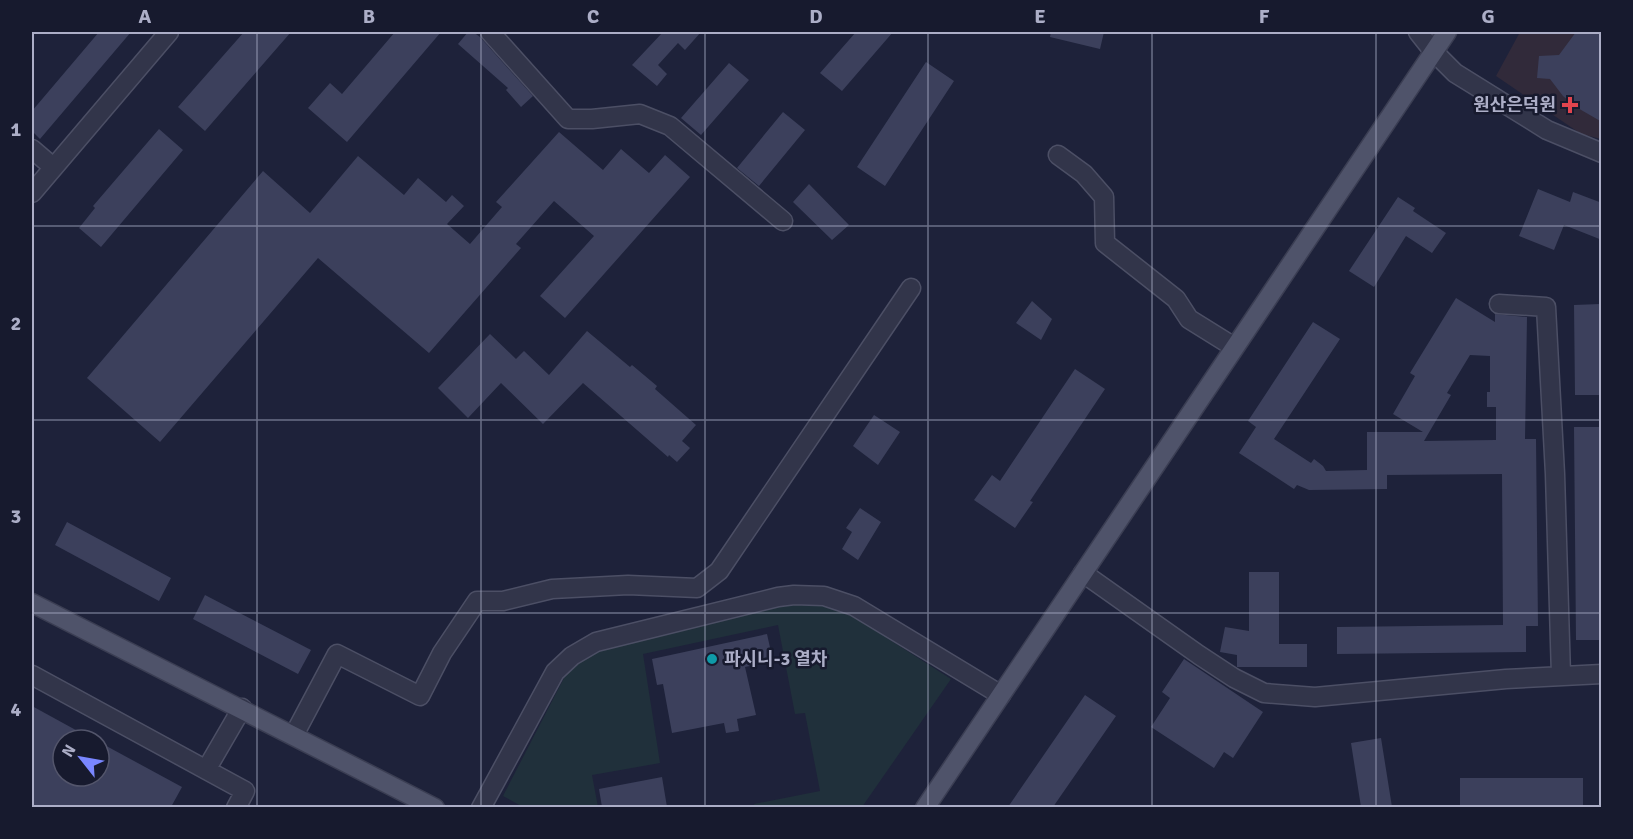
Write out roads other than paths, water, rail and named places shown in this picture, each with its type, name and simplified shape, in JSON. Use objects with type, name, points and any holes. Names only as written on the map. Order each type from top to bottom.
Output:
[{"type":"main road","points":[[925,807],[1447,32]]},
{"type":"main road","points":[[32,603],[435,807]]},
{"type":"street","points":[[32,193],[169,32]]},
{"type":"street","points":[[490,32],[568,119],[640,114],[670,126],[783,221]]},
{"type":"street","points":[[1418,32],[1455,73],[1547,130],[1602,153]]},
{"type":"street","points":[[32,149],[53,167]]},
{"type":"street","points":[[1058,155],[1084,174],[1104,197],[1105,243],[1176,299],[1189,319],[1234,347]]},
{"type":"street","points":[[294,735],[338,654],[420,696],[442,653],[477,601],[503,601],[552,589],[628,585],[697,588],[719,571],[911,288]]},
{"type":"street","points":[[1499,304],[1546,307],[1555,474],[1561,676]]},
{"type":"street","points":[[1083,573],[1199,655],[1234,678],[1264,693],[1315,697],[1602,674]]},
{"type":"street","points":[[481,807],[555,672],[572,656],[596,642],[778,597],[824,596],[854,606],[1001,695]]},
{"type":"street","points":[[32,675],[245,791],[236,807]]},
{"type":"street","points":[[206,770],[242,708]]},
{"type":"place","name":"원산은덕원","points":[[1570,105]]},
{"type":"place","name":"파시니-3 열차","points":[[712,659]]}]
